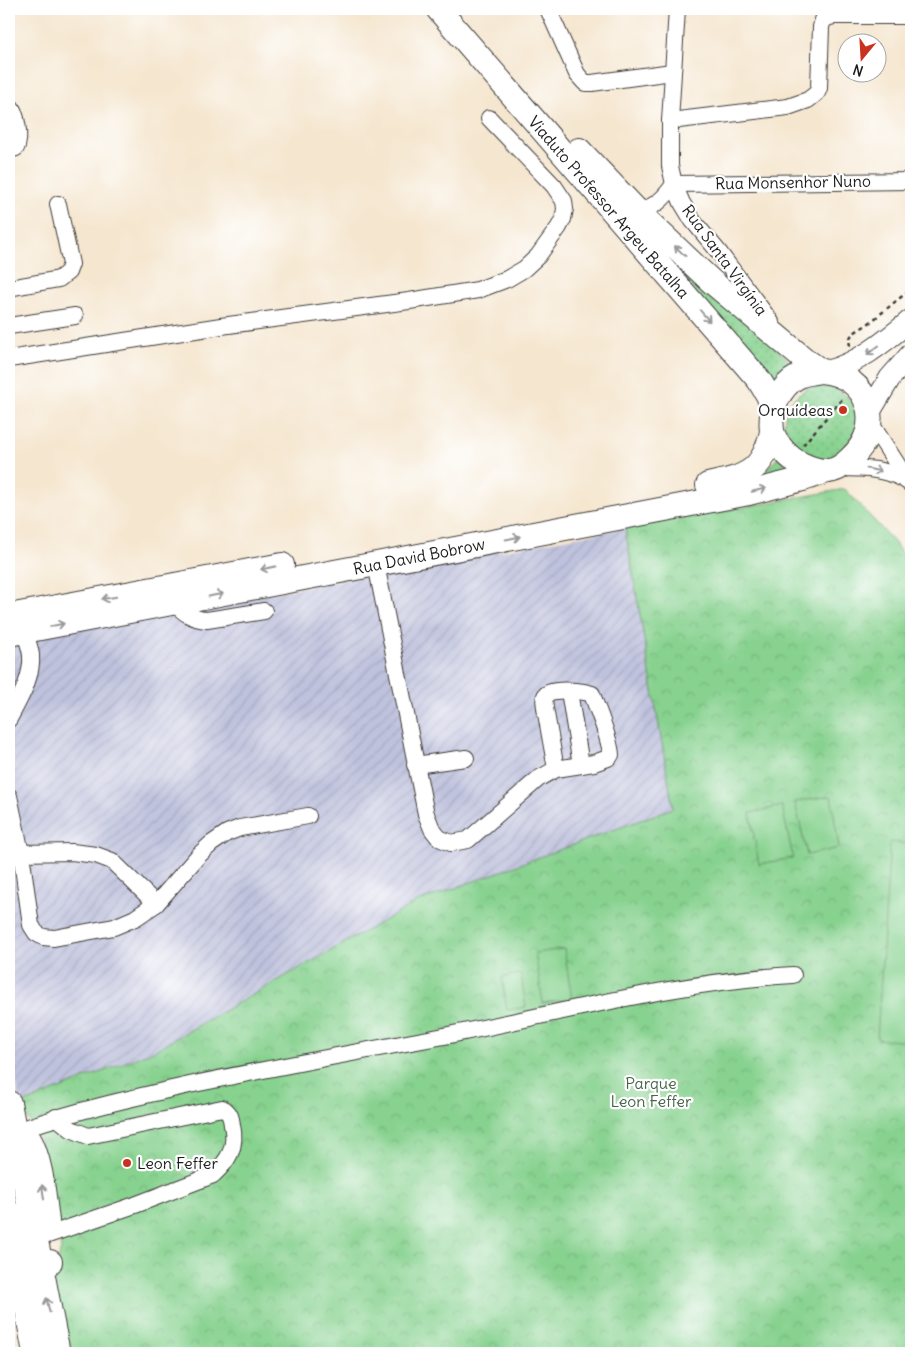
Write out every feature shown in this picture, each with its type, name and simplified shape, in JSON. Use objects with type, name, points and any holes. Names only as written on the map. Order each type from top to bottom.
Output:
[{"type":"highway","name":"Viaduto Professor Argeu Batalha","points":[[438,9],[638,212],[711,281],[783,341]]},
{"type":"highway","name":"Viaduto Professor Argeu Batalha","points":[[453,9],[507,80],[759,380],[768,395],[773,421]]},
{"type":"highway","name":"Rua Santa Virgínia","points":[[783,341],[805,360],[824,371]]},
{"type":"highway","name":"Rua David Bobrow","points":[[14,627],[736,479],[749,472],[761,461],[766,451],[778,397],[795,379],[806,373],[824,371]]},
{"type":"highway","points":[[824,371],[841,376],[855,384],[864,397],[870,418]]},
{"type":"highway","name":"Rua David Bobrow","points":[[14,627],[174,603],[749,492],[803,479],[833,470],[846,463],[862,447],[868,434],[870,418]]},
{"type":"highway","points":[[773,421],[785,453],[791,458],[810,468],[833,470]]},
{"type":"highway","points":[[14,1115],[31,1142],[39,1170],[51,1256],[46,1266],[32,1272],[25,1270],[16,1252]]},
{"type":"highway","points":[[14,1115],[40,1269],[58,1353]]},
{"type":"highway","points":[[9,1213],[35,1353]]},
{"type":"main road","points":[[824,371],[852,363],[865,356],[911,320]]},
{"type":"main road","points":[[870,418],[877,398],[899,366],[911,354]]},
{"type":"street","points":[[548,9],[577,74],[585,82],[592,83],[672,72]]},
{"type":"street","name":"Rua Santa Virgínia","points":[[677,9],[670,121],[670,166],[674,184],[682,203],[693,221],[756,302],[783,341]]},
{"type":"street","points":[[670,121],[788,108],[808,100],[817,93],[819,88],[821,27],[823,20],[835,16],[911,16]]},
{"type":"street","points":[[9,105],[14,111],[19,143],[16,148],[9,150]]},
{"type":"street","points":[[9,359],[221,326],[429,298],[478,290],[507,279],[538,256],[559,227],[565,209],[564,202],[554,186],[489,118]]},
{"type":"street","name":"Rua Monsenhor Nuno","points":[[674,184],[911,181]]},
{"type":"street","points":[[638,212],[661,201],[674,184]]},
{"type":"street","points":[[9,288],[59,279],[68,272],[71,264],[58,204]]},
{"type":"street","points":[[9,326],[75,316]]},
{"type":"street","points":[[870,418],[910,483]]},
{"type":"street","points":[[833,470],[866,468],[885,472],[910,483]]},
{"type":"street","points":[[376,564],[426,814],[432,829],[439,838],[451,843],[468,840],[538,779],[556,769],[594,763],[608,758],[611,755],[611,749],[592,694],[569,691],[545,694],[544,699],[556,769]]},
{"type":"street","points":[[174,603],[186,614],[198,619],[207,620],[264,611]]},
{"type":"street","points":[[9,719],[30,674],[31,653],[14,627]]},
{"type":"street","points":[[569,691],[580,765]]},
{"type":"street","points":[[415,765],[466,758]]},
{"type":"street","points":[[9,796],[21,853],[32,926],[36,933],[43,937],[54,938],[114,927],[135,918],[156,904],[199,856],[211,844],[227,833],[240,828],[308,816]]},
{"type":"street","points":[[21,853],[72,852],[96,855],[112,862],[156,904]]},
{"type":"street","points":[[14,1115],[56,1118],[115,1102],[253,1072],[441,1036],[593,1004],[716,982],[793,975]]},
{"type":"street","points":[[48,1234],[135,1205],[213,1175],[226,1161],[232,1148],[234,1137],[230,1115],[222,1108],[88,1136],[71,1129],[56,1118]]},
{"type":"shaded area","points":[[625,528],[673,808],[417,902],[153,1051],[20,1105],[9,1039],[9,641]]},
{"type":"green space","points":[[638,223],[802,372],[776,392]]},
{"type":"green space","points":[[817,386],[829,387],[840,391],[849,398],[856,409],[859,420],[858,432],[834,459],[822,461],[800,454],[786,436],[784,425],[785,414],[789,404],[806,389]]},
{"type":"green space","points":[[779,456],[793,479],[757,478],[766,471]]},
{"type":"green space","name":"Parque Leon Feffer","points":[[845,489],[895,543],[911,569],[911,1353],[64,1353],[53,1284],[61,1248],[58,1221],[38,1136],[20,1105],[153,1051],[417,902],[673,808],[625,528]]},
{"type":"green space","points":[[831,796],[839,848],[807,855],[795,802]]},
{"type":"green space","points":[[782,806],[793,858],[759,864],[750,813]]},
{"type":"green space","points":[[890,842],[911,844],[911,1042],[877,1039]]},
{"type":"green space","points":[[564,949],[572,999],[543,1003],[535,953]]},
{"type":"green space","points":[[521,974],[526,1007],[507,1010],[502,977]]},
{"type":"place","name":"Orquídeas","points":[[843,410]]},
{"type":"place","name":"Leon Feffer","points":[[127,1163]]}]
